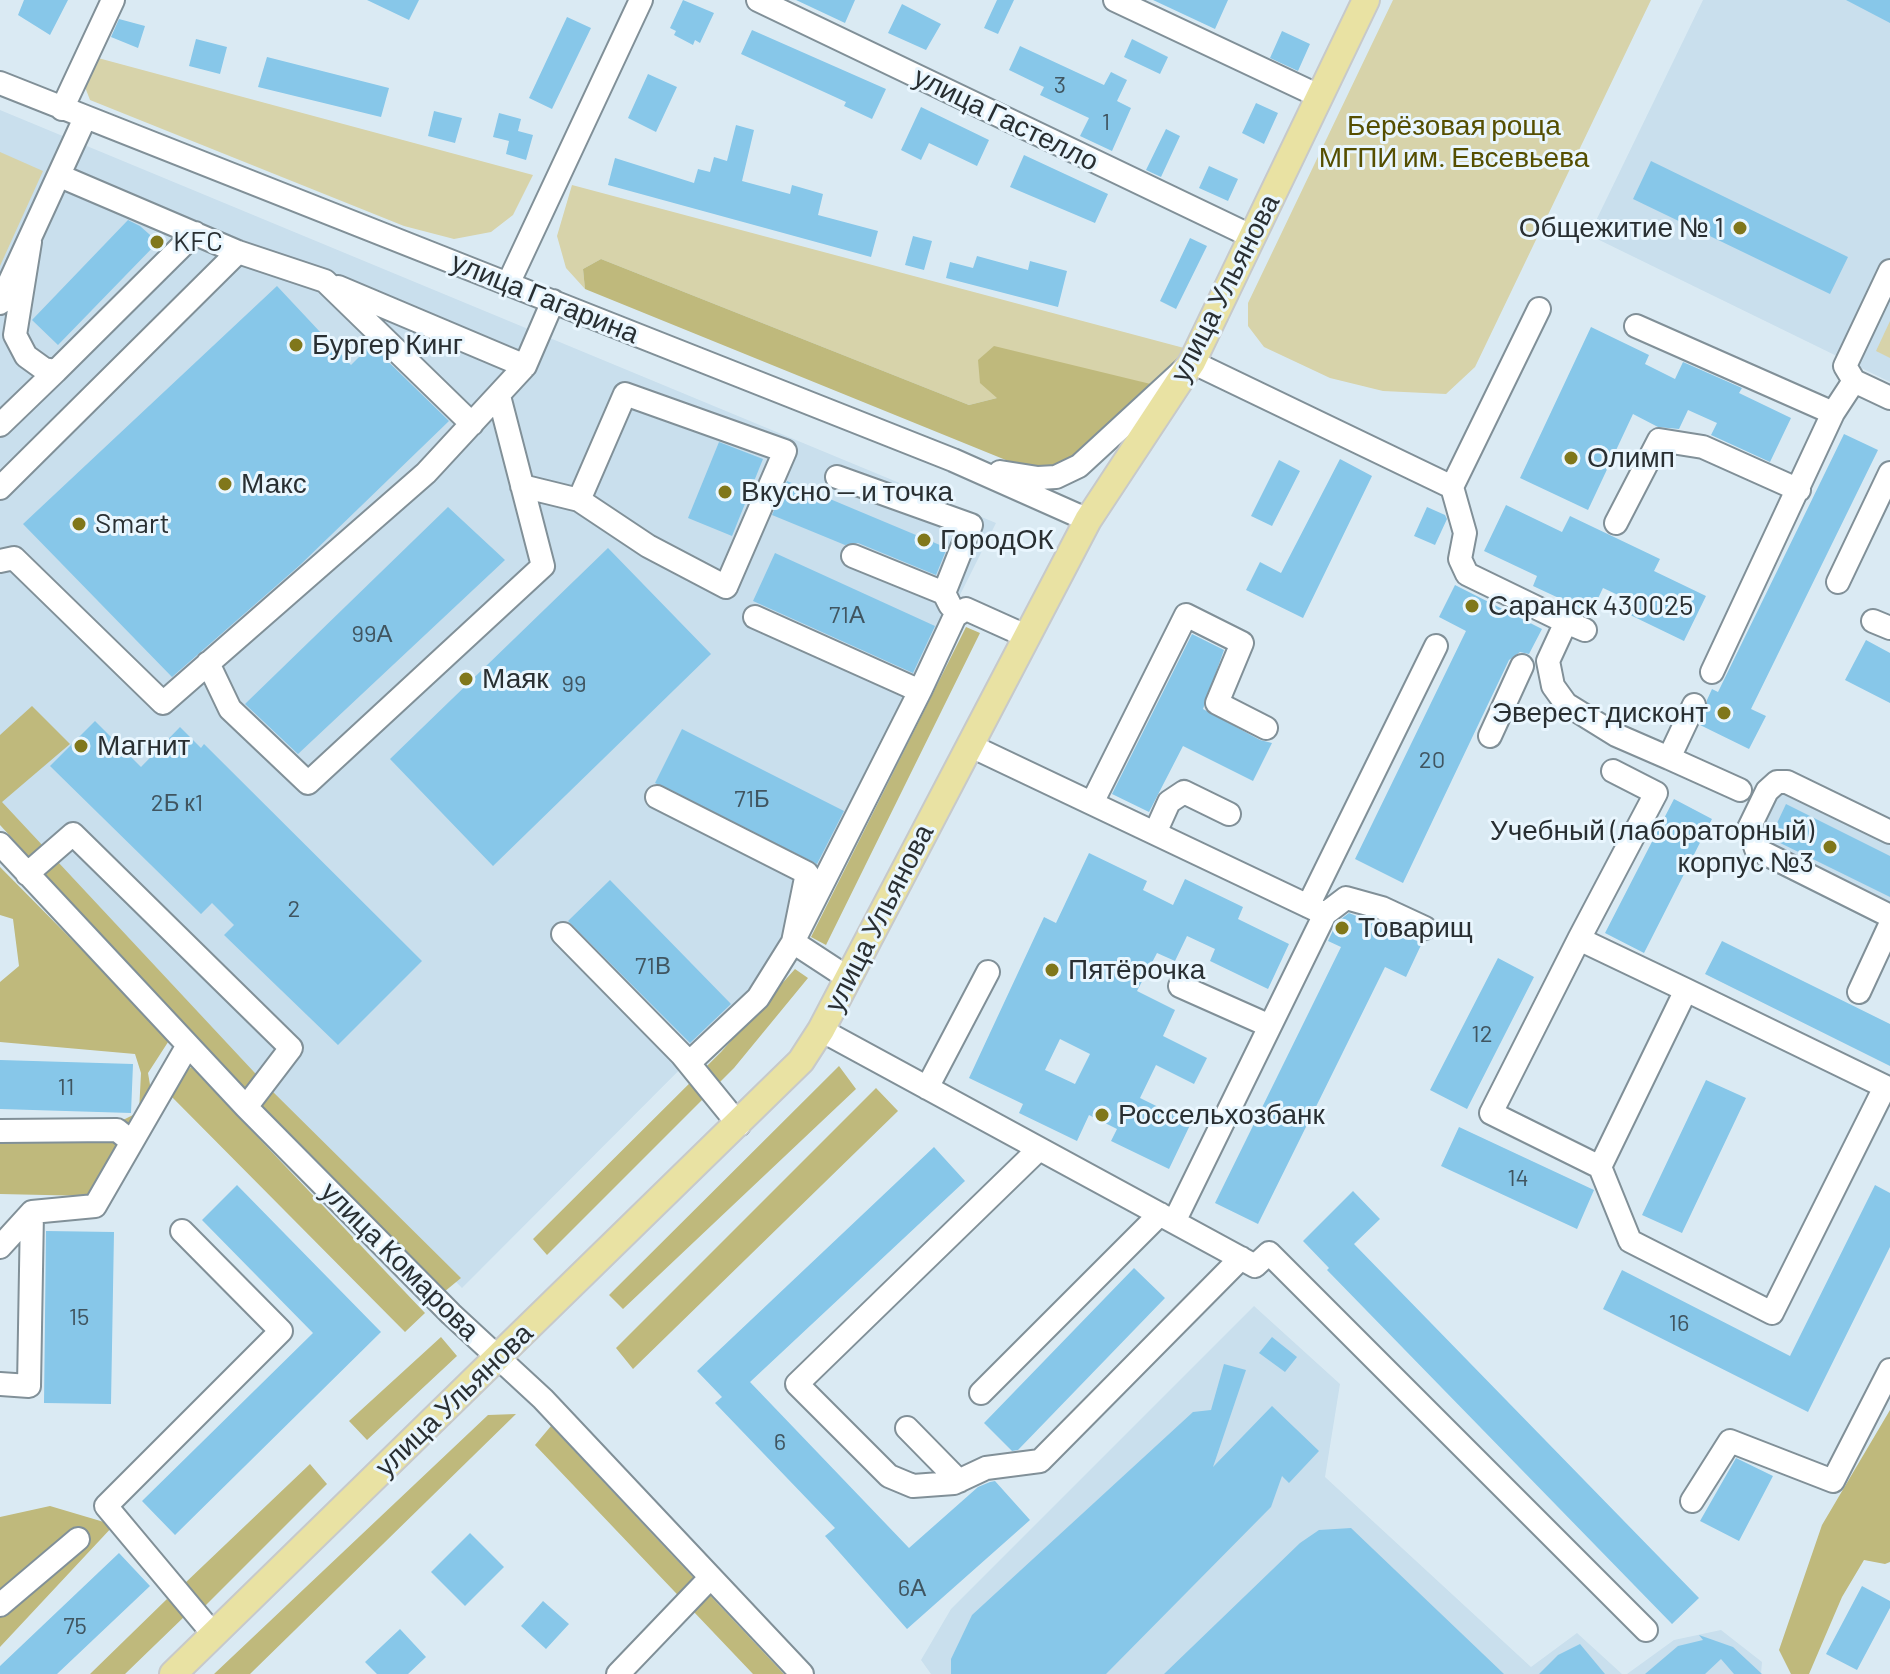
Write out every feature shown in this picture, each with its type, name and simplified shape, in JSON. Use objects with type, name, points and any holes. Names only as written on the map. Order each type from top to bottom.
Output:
[{"type":"main road","name":"улица Ульянова","points":[[173,1674],[739,1125],[801,1061],[821,1030],[1088,520],[1192,362],[1366,0]]},
{"type":"street","points":[[62,109],[113,0]]},
{"type":"street","points":[[508,284],[641,0]]},
{"type":"street","name":"улица Гастелло","points":[[758,0],[1253,237]]},
{"type":"street","points":[[1115,0],[1319,96]]},
{"type":"street","name":"улица Гагарина","points":[[0,83],[953,460],[1088,520]]},
{"type":"street","points":[[0,303],[85,118]]},
{"type":"street","points":[[60,176],[238,252],[325,281],[525,366]]},
{"type":"street","points":[[0,425],[195,233]]},
{"type":"street","points":[[30,242],[15,335],[26,356],[44,369],[56,371]]},
{"type":"street","points":[[0,488],[238,252]]},
{"type":"street","points":[[1890,271],[1845,366],[1854,381],[1890,398]]},
{"type":"street","points":[[325,281],[472,424]]},
{"type":"street","points":[[0,561],[14,558],[163,703],[426,473],[525,366],[553,301]]},
{"type":"street","points":[[1539,309],[1452,487],[1465,533],[1460,559],[1467,574],[1575,626],[1548,661],[1553,686],[1566,704],[1616,735],[1740,790]]},
{"type":"street","points":[[1636,326],[1833,413]]},
{"type":"street","points":[[953,460],[1008,474],[1056,477],[1079,466],[1117,434],[1192,362],[1452,487]]},
{"type":"street","points":[[1712,672],[1833,413],[1854,381]]},
{"type":"street","points":[[522,486],[579,500],[648,546],[726,587],[785,451],[625,394],[579,500]]},
{"type":"street","points":[[208,663],[230,709],[308,783],[543,566],[499,396]]},
{"type":"street","points":[[1616,523],[1659,440],[1703,447],[1799,490]]},
{"type":"street","points":[[1838,582],[1890,473]]},
{"type":"street","points":[[837,477],[971,525],[944,593]]},
{"type":"street","points":[[853,556],[944,593],[955,616]]},
{"type":"street","points":[[689,1063],[758,998],[793,942],[955,616],[966,609],[1026,636]]},
{"type":"street","points":[[1092,803],[1186,615],[1242,643],[1217,703],[1266,728]]},
{"type":"street","points":[[755,617],[920,691]]},
{"type":"street","points":[[981,1393],[1167,1218],[1270,1026],[1317,910],[1436,646]]},
{"type":"street","points":[[1490,736],[1522,666]]},
{"type":"street","points":[[1508,697],[1521,699],[1534,677],[1550,671]]},
{"type":"street","points":[[1669,758],[1694,705]]},
{"type":"street","points":[[969,745],[1317,910],[1346,898],[1382,908],[1425,928]]},
{"type":"street","points":[[1579,939],[1888,1088],[1772,1313],[1630,1241],[1600,1167],[1491,1113],[1579,939],[1656,793],[1613,771]]},
{"type":"street","points":[[1890,832],[1787,782],[1777,782],[1767,791],[1749,828],[1756,849],[1890,916]]},
{"type":"street","points":[[1155,833],[1169,802],[1184,792],[1229,814]]},
{"type":"street","points":[[657,797],[807,873],[793,942]]},
{"type":"street","points":[[27,874],[73,834],[291,1048],[246,1107]]},
{"type":"street","name":"улица Комарова","points":[[0,844],[246,1107],[451,1314],[543,1399],[802,1674]]},
{"type":"street","points":[[1859,992],[1890,925]]},
{"type":"street","points":[[563,934],[689,1063],[739,1125]]},
{"type":"street","points":[[793,942],[848,978]]},
{"type":"street","points":[[927,1088],[988,972]]},
{"type":"street","points":[[1180,986],[1270,1026]]},
{"type":"street","points":[[1600,1167],[1686,990]]},
{"type":"street","points":[[821,1030],[1255,1266],[1269,1253],[1646,1630]]},
{"type":"street","points":[[0,1247],[32,1212],[95,1206],[188,1045]]},
{"type":"street","points":[[0,1131],[117,1130],[132,1142]]},
{"type":"street","points":[[1039,1149],[797,1384],[889,1476],[913,1486],[959,1481],[986,1468],[1040,1461],[1241,1258]]},
{"type":"street","points":[[0,1384],[29,1386],[32,1212]]},
{"type":"street","points":[[182,1231],[281,1331],[106,1506],[214,1635]]},
{"type":"street","points":[[1692,1501],[1730,1441],[1833,1481],[1890,1370]]},
{"type":"street","points":[[907,1428],[959,1481]]},
{"type":"street","points":[[0,1605],[78,1539]]},
{"type":"street","points":[[618,1674],[710,1578]]},
{"type":"shaded area","points":[[1703,0],[1890,0],[1890,382],[1589,235]]},
{"type":"shaded area","points":[[0,110],[996,523],[766,983],[462,1288],[0,821]]},
{"type":"shaded area","points":[[601,259],[969,405],[997,398],[980,383],[978,360],[994,346],[1163,387],[1068,465],[1047,472],[1023,467],[585,289],[583,269]]},
{"type":"shaded area","points":[[966,627],[980,633],[826,945],[811,937]]},
{"type":"shaded area","points":[[32,706],[70,744],[2,802],[268,1087],[461,1278],[444,1292],[251,1100],[0,825],[0,735]]},
{"type":"shaded area","points":[[1764,781],[1890,839],[1890,903],[1740,830]]},
{"type":"shaded area","points":[[0,867],[170,1039],[148,1073],[156,1120],[90,1196],[0,1194],[0,1122],[105,1129],[139,1112],[141,1073],[135,1054],[0,1042],[0,982],[19,966],[13,919],[0,915]]},
{"type":"shaded area","points":[[795,969],[808,978],[734,1068],[547,1255],[533,1239],[721,1052]]},
{"type":"shaded area","points":[[839,1066],[856,1089],[623,1309],[609,1295]]},
{"type":"shaded area","points":[[191,1067],[425,1313],[405,1332],[165,1090]]},
{"type":"shaded area","points":[[876,1088],[898,1111],[633,1369],[616,1348]]},
{"type":"shaded area","points":[[1254,1306],[1340,1384],[1325,1477],[1531,1667],[1577,1633],[1622,1674],[931,1674],[921,1660],[951,1609]]},
{"type":"shaded area","points":[[441,1337],[457,1356],[367,1440],[349,1421]]},
{"type":"shaded area","points":[[1890,1410],[1890,1562],[1864,1560],[1842,1597],[1809,1674],[1791,1674],[1779,1650],[1822,1525]]},
{"type":"shaded area","points":[[516,1414],[250,1674],[214,1674],[488,1415]]},
{"type":"shaded area","points":[[551,1426],[784,1674],[753,1674],[535,1445]]},
{"type":"shaded area","points":[[310,1464],[327,1484],[205,1606],[184,1584]]},
{"type":"shaded area","points":[[50,1506],[114,1525],[0,1647],[0,1517]]},
{"type":"shaded area","points":[[167,1599],[186,1615],[125,1674],[90,1674]]},
{"type":"shaded area","points":[[1721,1630],[1762,1662],[1761,1674],[1627,1674],[1674,1640]]},
{"type":"green space","name":"Берёзовая роща МГПИ им. Евсевьева","points":[[1393,0],[1651,0],[1475,367],[1446,394],[1383,391],[1330,378],[1264,347],[1248,326],[1248,303]]},
{"type":"green space","points":[[98,58],[533,175],[513,215],[491,232],[454,239],[404,226],[90,100],[85,87]]},
{"type":"green space","points":[[0,152],[43,171],[0,266]]},
{"type":"green space","points":[[572,185],[1184,348],[1163,387],[997,398],[969,405],[601,259],[583,269],[585,289],[566,268],[557,236]]},
{"type":"green space","points":[[1890,321],[1890,358],[1876,351]]},
{"type":"building","points":[[24,0],[68,0],[50,35],[18,15]]},
{"type":"building","points":[[367,0],[419,0],[409,20]]},
{"type":"building","points":[[683,0],[714,13],[700,43],[695,40],[693,45],[674,35],[676,31],[670,28]]},
{"type":"building","points":[[796,0],[855,0],[845,23]]},
{"type":"building","points":[[997,0],[1014,0],[998,34],[984,28]]},
{"type":"building","points":[[1153,0],[1228,0],[1215,29]]},
{"type":"building","points":[[1846,0],[1890,0],[1890,23]]},
{"type":"building","points":[[902,4],[941,24],[926,50],[888,33]]},
{"type":"building","points":[[567,17],[591,28],[552,109],[529,98]]},
{"type":"building","points":[[119,19],[145,26],[138,48],[111,37]]},
{"type":"building","points":[[752,30],[886,89],[872,119],[844,106],[846,102],[741,54]]},
{"type":"building","points":[[1282,31],[1310,44],[1298,71],[1270,58]]},
{"type":"building","points":[[196,39],[227,47],[220,74],[189,66]]},
{"type":"building","points":[[1132,39],[1168,57],[1160,74],[1124,57]]},
{"type":"building","points":[[1020,46],[1104,85],[1111,72],[1127,80],[1117,101],[1131,108],[1112,151],[1080,136],[1089,118],[1040,95],[1044,87],[1009,70]]},
{"type":"building","points":[[267,57],[389,88],[381,117],[258,87]]},
{"type":"building","points":[[648,74],[677,87],[656,132],[628,118]]},
{"type":"building","points":[[1256,103],[1278,113],[1264,144],[1242,133]]},
{"type":"building","points":[[921,107],[989,140],[977,166],[929,143],[921,160],[901,150]]},
{"type":"building","points":[[434,111],[462,118],[455,143],[428,136]]},
{"type":"building","points":[[499,113],[521,119],[518,131],[533,135],[526,160],[506,154],[509,141],[493,137]]},
{"type":"building","points":[[736,125],[754,130],[742,181],[790,194],[792,185],[823,194],[818,215],[878,231],[871,257],[608,185],[615,158],[694,183],[698,169],[710,172],[714,157],[727,161]]},
{"type":"building","points":[[1166,129],[1180,136],[1161,177],[1146,170]]},
{"type":"building","points":[[1024,155],[1108,194],[1095,223],[1010,187]]},
{"type":"building","name":"Общежитие № 1","points":[[1651,161],[1848,257],[1830,294],[1633,199]]},
{"type":"building","points":[[1209,166],[1238,179],[1228,201],[1199,188]]},
{"type":"building","points":[[128,220],[158,242],[58,345],[32,320]]},
{"type":"building","points":[[913,236],[932,241],[924,270],[905,265]]},
{"type":"building","points":[[1190,238],[1207,246],[1176,309],[1160,301]]},
{"type":"building","points":[[977,256],[1028,270],[1030,261],[1067,271],[1058,307],[946,278],[950,262],[973,268]]},
{"type":"building","name":"Макс","points":[[277,286],[351,365],[371,345],[449,421],[300,565],[172,677],[23,524]]},
{"type":"building","points":[[1591,327],[1649,355],[1645,364],[1675,379],[1683,362],[1742,388],[1739,393],[1791,418],[1770,462],[1711,435],[1717,423],[1688,410],[1679,429],[1658,427],[1633,414],[1588,510],[1520,478]]},
{"type":"building","points":[[1844,434],[1878,450],[1751,709],[1766,716],[1749,749],[1700,725],[1707,710],[1707,700],[1712,689],[1718,692]]},
{"type":"building","points":[[719,442],[763,459],[732,536],[688,518]]},
{"type":"building","points":[[1340,459],[1372,476],[1303,618],[1246,590],[1260,562],[1281,573]]},
{"type":"building","points":[[1279,460],[1300,471],[1272,526],[1251,516]]},
{"type":"building","points":[[787,481],[947,548],[936,575],[858,543],[845,545],[772,515]]},
{"type":"building","points":[[1506,505],[1562,532],[1570,516],[1660,559],[1654,571],[1706,596],[1684,641],[1626,613],[1631,601],[1603,588],[1591,613],[1533,586],[1537,576],[1484,551]]},
{"type":"building","points":[[448,507],[505,560],[298,754],[245,704]]},
{"type":"building","points":[[1427,507],[1445,515],[1447,519],[1435,545],[1414,536]]},
{"type":"building","points":[[608,548],[711,654],[493,866],[390,759]]},
{"type":"building","points":[[775,553],[935,626],[913,673],[753,601]]},
{"type":"building","points":[[1455,585],[1542,629],[1529,654],[1520,652],[1509,660],[1403,883],[1355,859],[1466,631],[1439,617]]},
{"type":"building","points":[[1192,634],[1224,650],[1203,709],[1260,740],[1272,743],[1253,781],[1183,746],[1149,812],[1112,794]]},
{"type":"building","points":[[1866,640],[1890,653],[1890,703],[1845,680]]},
{"type":"building","points":[[95,721],[141,767],[180,727],[201,748],[204,744],[422,961],[338,1045],[224,935],[234,925],[212,903],[201,914],[50,766]]},
{"type":"building","points":[[682,729],[844,811],[817,864],[655,783]]},
{"type":"building","points":[[1674,799],[1712,819],[1644,953],[1605,933]]},
{"type":"building","name":"Учебный (лабораторный) корпус №3","points":[[1786,804],[1890,856],[1890,897],[1770,838]]},
{"type":"building","points":[[1089,853],[1147,881],[1143,890],[1173,905],[1185,879],[1243,907],[1238,919],[1289,944],[1268,989],[1210,961],[1215,949],[1187,936],[1175,961],[1157,953],[1137,991],[1175,1010],[1163,1036],[1207,1058],[1194,1084],[1156,1065],[1140,1098],[1191,1123],[1169,1169],[1111,1141],[1117,1129],[1089,1115],[1077,1141],[1019,1113],[1023,1104],[969,1078],[1044,917],[1056,923]],"holes":[[[1060,1039],[1090,1054],[1075,1084],[1045,1070]]]},
{"type":"building","points":[[610,880],[731,1004],[690,1043],[568,921]]},
{"type":"building","points":[[1349,913],[1422,943],[1406,977],[1385,967],[1258,1224],[1215,1203],[1341,947],[1328,941],[1337,922]]},
{"type":"building","points":[[1722,941],[1890,1024],[1890,1066],[1705,974]]},
{"type":"building","points":[[1498,958],[1534,977],[1467,1109],[1430,1090]]},
{"type":"building","points":[[0,1060],[133,1064],[131,1113],[0,1109]]},
{"type":"building","points":[[1706,1080],[1746,1098],[1682,1233],[1642,1215]]},
{"type":"building","points":[[1459,1127],[1594,1190],[1577,1229],[1441,1166]]},
{"type":"building","points":[[934,1147],[965,1181],[750,1382],[909,1548],[978,1487],[990,1482],[995,1481],[1030,1520],[907,1629],[825,1536],[835,1528],[715,1403],[722,1397],[697,1371]]},
{"type":"building","points":[[237,1185],[381,1332],[175,1535],[142,1501],[313,1333],[202,1220]]},
{"type":"building","points":[[1875,1185],[1890,1193],[1890,1247],[1808,1412],[1603,1309],[1622,1270],[1790,1356]]},
{"type":"building","points":[[1353,1191],[1380,1219],[1354,1244],[1699,1598],[1672,1624],[1327,1270],[1329,1268],[1303,1241]]},
{"type":"building","points":[[46,1231],[114,1232],[111,1404],[44,1403]]},
{"type":"building","points":[[1134,1268],[1165,1298],[1018,1450],[1012,1451],[984,1423]]},
{"type":"building","points":[[1272,1337],[1297,1357],[1285,1372],[1259,1353]]},
{"type":"building","points":[[1224,1364],[1246,1370],[1213,1467],[1272,1406],[1319,1451],[1289,1483],[1282,1476],[1271,1507],[1106,1674],[951,1674],[951,1659],[972,1615],[1193,1412],[1211,1410]]},
{"type":"building","points":[[1736,1458],[1773,1476],[1739,1541],[1700,1521]]},
{"type":"building","points":[[1351,1528],[1504,1674],[1164,1674],[1300,1543],[1319,1530]]},
{"type":"building","points":[[470,1533],[504,1567],[465,1606],[431,1572]]},
{"type":"building","points":[[119,1553],[150,1586],[57,1674],[0,1674],[0,1666]]},
{"type":"building","points":[[1862,1586],[1890,1601],[1890,1608],[1857,1670],[1826,1654]]},
{"type":"building","points":[[543,1601],[569,1624],[546,1649],[521,1626]]},
{"type":"building","points":[[400,1629],[426,1657],[408,1674],[377,1674],[365,1662]]},
{"type":"building","points":[[1699,1635],[1733,1647],[1762,1674],[1734,1674],[1721,1659],[1705,1674],[1645,1674],[1678,1646],[1703,1640]]},
{"type":"building","points":[[1580,1644],[1605,1674],[1539,1674],[1558,1655]]},
{"type":"place","name":"Общежитие № 1","points":[[1740,228]]},
{"type":"place","name":"KFC","points":[[157,242]]},
{"type":"place","name":"Бургер Кинг","points":[[296,345]]},
{"type":"place","name":"Олимп","points":[[1571,458]]},
{"type":"place","name":"Макс","points":[[225,484]]},
{"type":"place","name":"Вкусно — и точка","points":[[725,492]]},
{"type":"place","name":"Smart","points":[[79,524]]},
{"type":"place","name":"ГородОК","points":[[924,540]]},
{"type":"place","name":"Саранск 430025","points":[[1472,606]]},
{"type":"place","name":"Маяк","points":[[466,679]]},
{"type":"place","name":"Эверест дисконт","points":[[1724,713]]},
{"type":"place","name":"Магнит","points":[[81,746]]},
{"type":"place","name":"Учебный (лабораторный) корпус №3","points":[[1830,847]]},
{"type":"place","name":"Товарищ","points":[[1342,928]]},
{"type":"place","name":"Пятёрочка","points":[[1052,970]]},
{"type":"place","name":"Россельхозбанк","points":[[1102,1115]]}]
